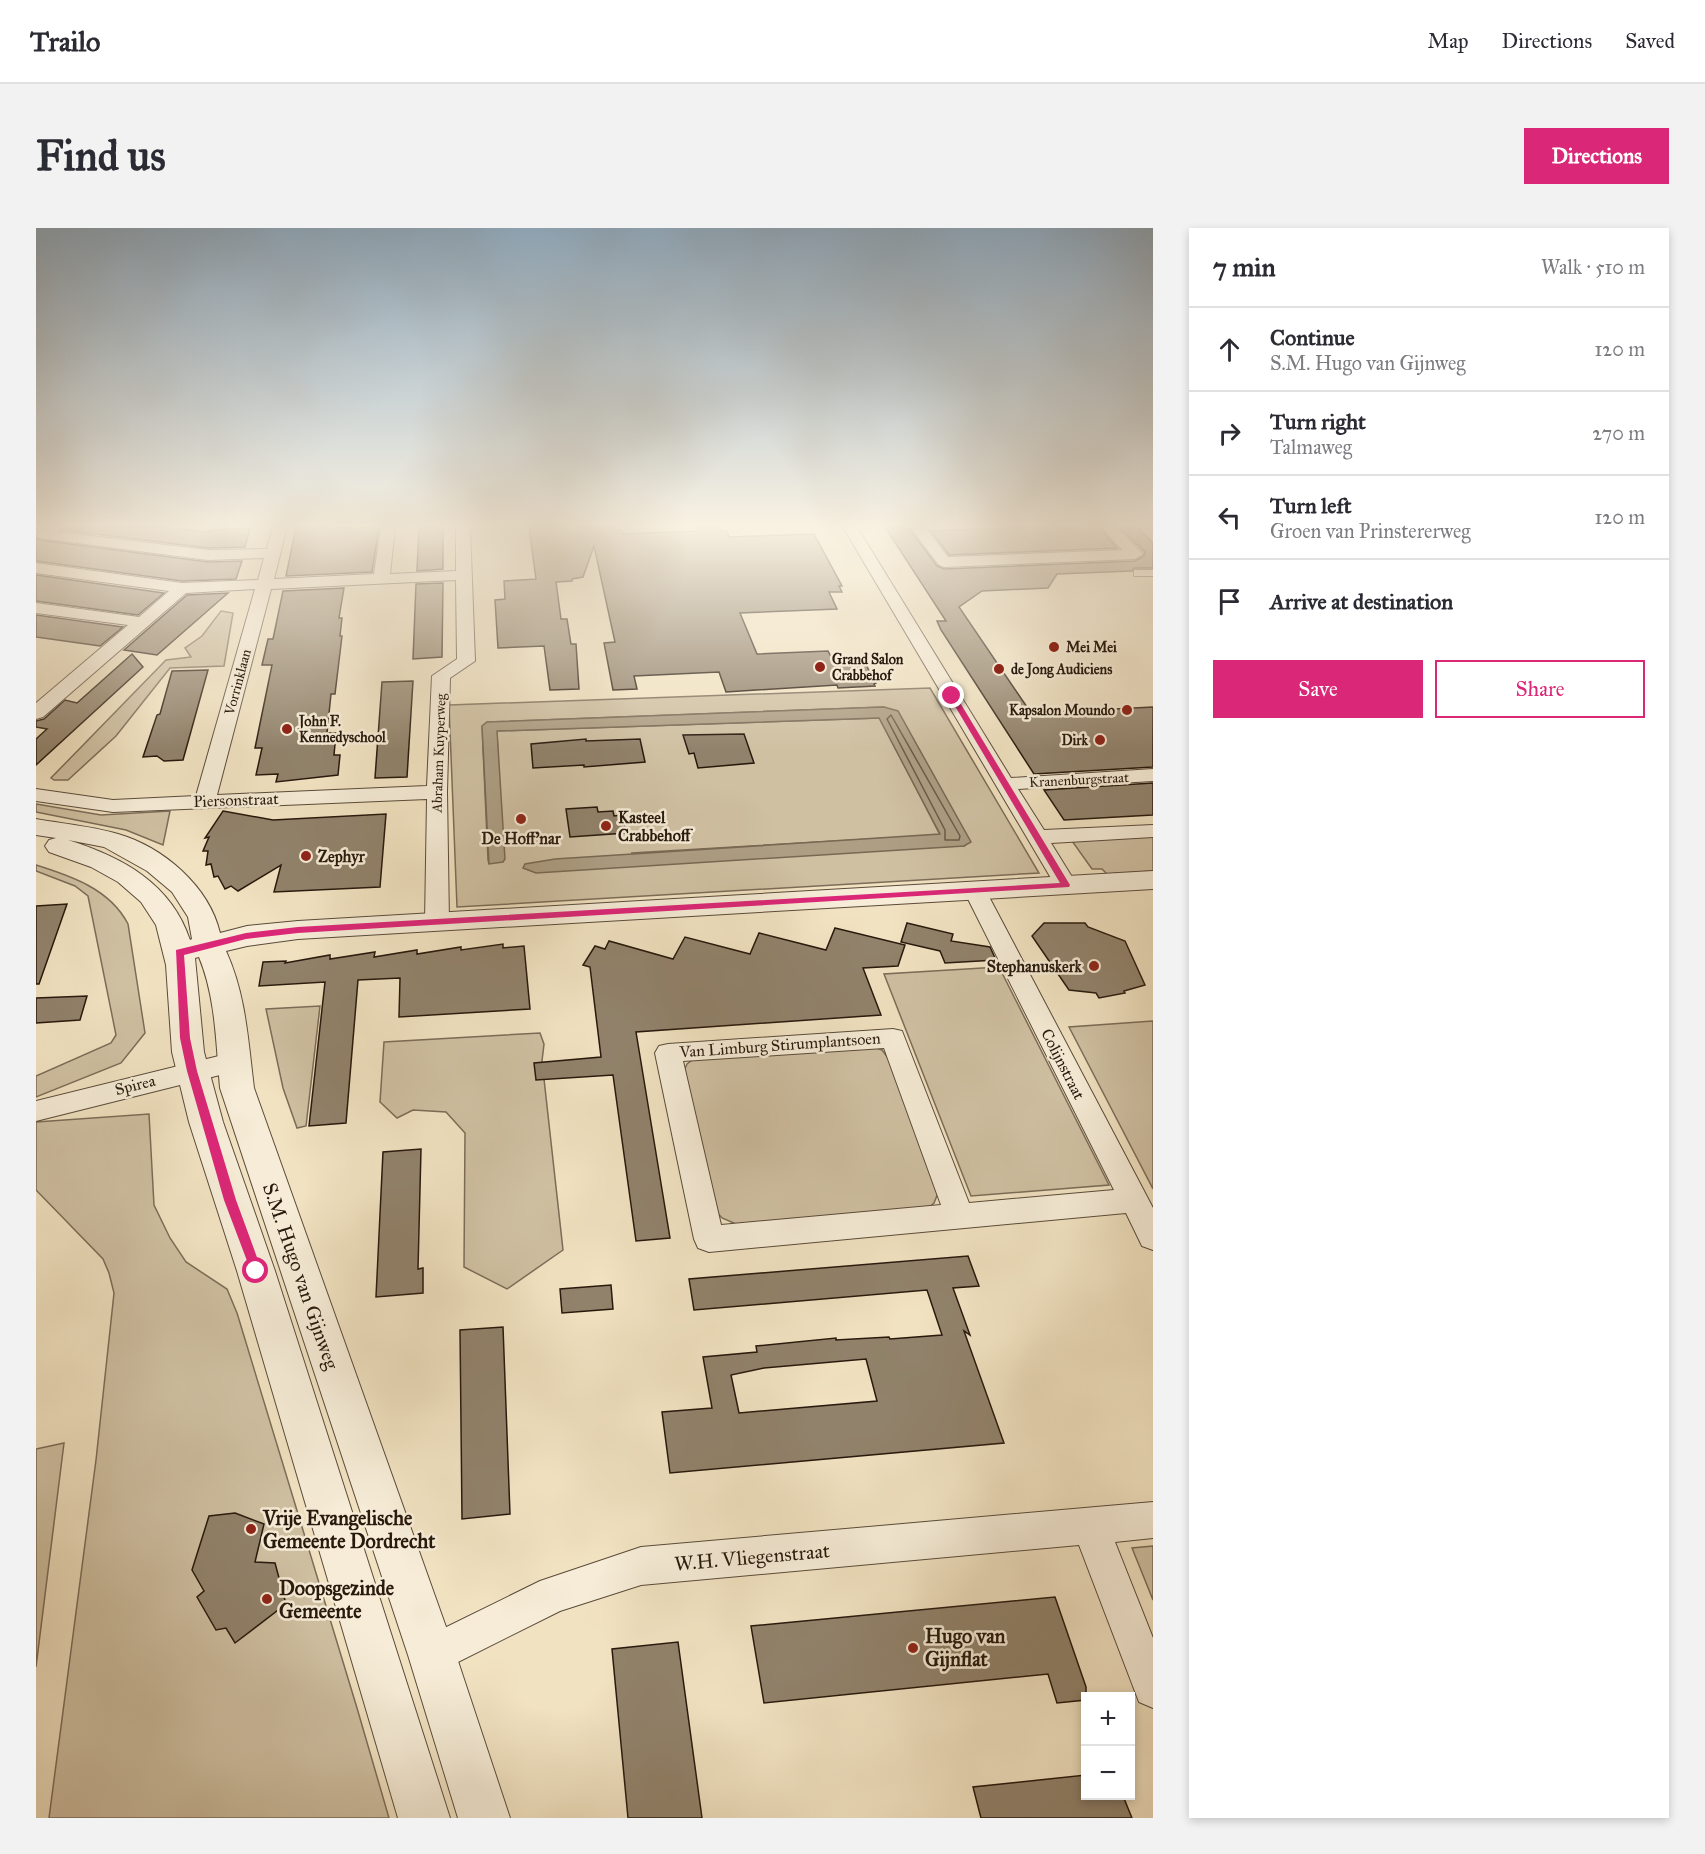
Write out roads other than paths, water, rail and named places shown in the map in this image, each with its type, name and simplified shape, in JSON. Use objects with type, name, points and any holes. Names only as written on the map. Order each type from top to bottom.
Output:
[{"type":"street","points":[[36,713],[166,601]]},
{"type":"street","name":"Vorrinklaan","points":[[205,801],[260,601]]},
{"type":"street","name":"Abraham Kuyperweg","points":[[437,922],[437,792],[441,676],[466,661],[464,601]]},
{"type":"street","points":[[895,601],[1066,885]]},
{"type":"street","points":[[36,608],[142,622]]},
{"type":"street","name":"Kranenburgstraat","points":[[1005,784],[1153,775]]},
{"type":"street","name":"Piersonstraat","points":[[36,795],[113,806],[437,792]]},
{"type":"street","name":"S.M. Hugo van Gijnweg","points":[[36,827],[111,840],[134,851],[157,865],[182,886],[202,917],[194,948],[185,1038],[192,1071],[230,1200],[256,1271],[424,1818]]},
{"type":"street","points":[[1037,837],[1153,831]]},
{"type":"street","name":"S.M. Hugo van Gijnweg","points":[[36,841],[88,855],[133,879],[161,907],[171,925],[222,976],[228,1001],[237,1088],[432,1655],[484,1818]]},
{"type":"street","points":[[194,948],[259,934],[298,930],[1153,880]]},
{"type":"street","name":"Colijnstraat","points":[[975,891],[1153,1237]]},
{"type":"street","name":"Van Limburg Stirumplantsoen","points":[[960,1216],[892,1038],[668,1053],[710,1239],[1134,1200]]},
{"type":"street","name":"Spirea","points":[[36,1111],[235,1062]]},
{"type":"street","name":"W.H. Vliegenstraat","points":[[432,1655],[553,1594],[640,1566],[1153,1520]]},
{"type":"street","points":[[1090,1526],[1153,1688]]},
{"type":"water","points":[[884,707],[898,711],[971,842],[964,846],[536,873],[523,868],[525,864],[555,859],[940,834],[879,718],[497,731],[505,859],[503,862],[489,864],[482,726],[487,722]]},
{"type":"place","name":"Mei Mei","points":[[1054,647]]},
{"type":"place","name":"Grand Salon Crabbehof","points":[[820,667]]},
{"type":"place","name":"de Jong Audiciens","points":[[999,669]]},
{"type":"place","name":"Kapsalon Moundo","points":[[1127,710]]},
{"type":"place","name":"John F. Kennedyschool","points":[[287,729]]},
{"type":"place","name":"Dirk","points":[[1100,740]]},
{"type":"place","name":"De Hoff'nar","points":[[521,819]]},
{"type":"place","name":"Kasteel Crabbehoff","points":[[606,826]]},
{"type":"place","name":"Zephyr","points":[[306,856]]},
{"type":"place","name":"Stephanuskerk","points":[[1094,966]]},
{"type":"place","name":"Vrije Evangelische Gemeente Dordrecht","points":[[251,1529]]},
{"type":"place","name":"Doopsgezinde Gemeente","points":[[267,1599]]},
{"type":"place","name":"Hugo van Gijnflat","points":[[913,1648]]}]
